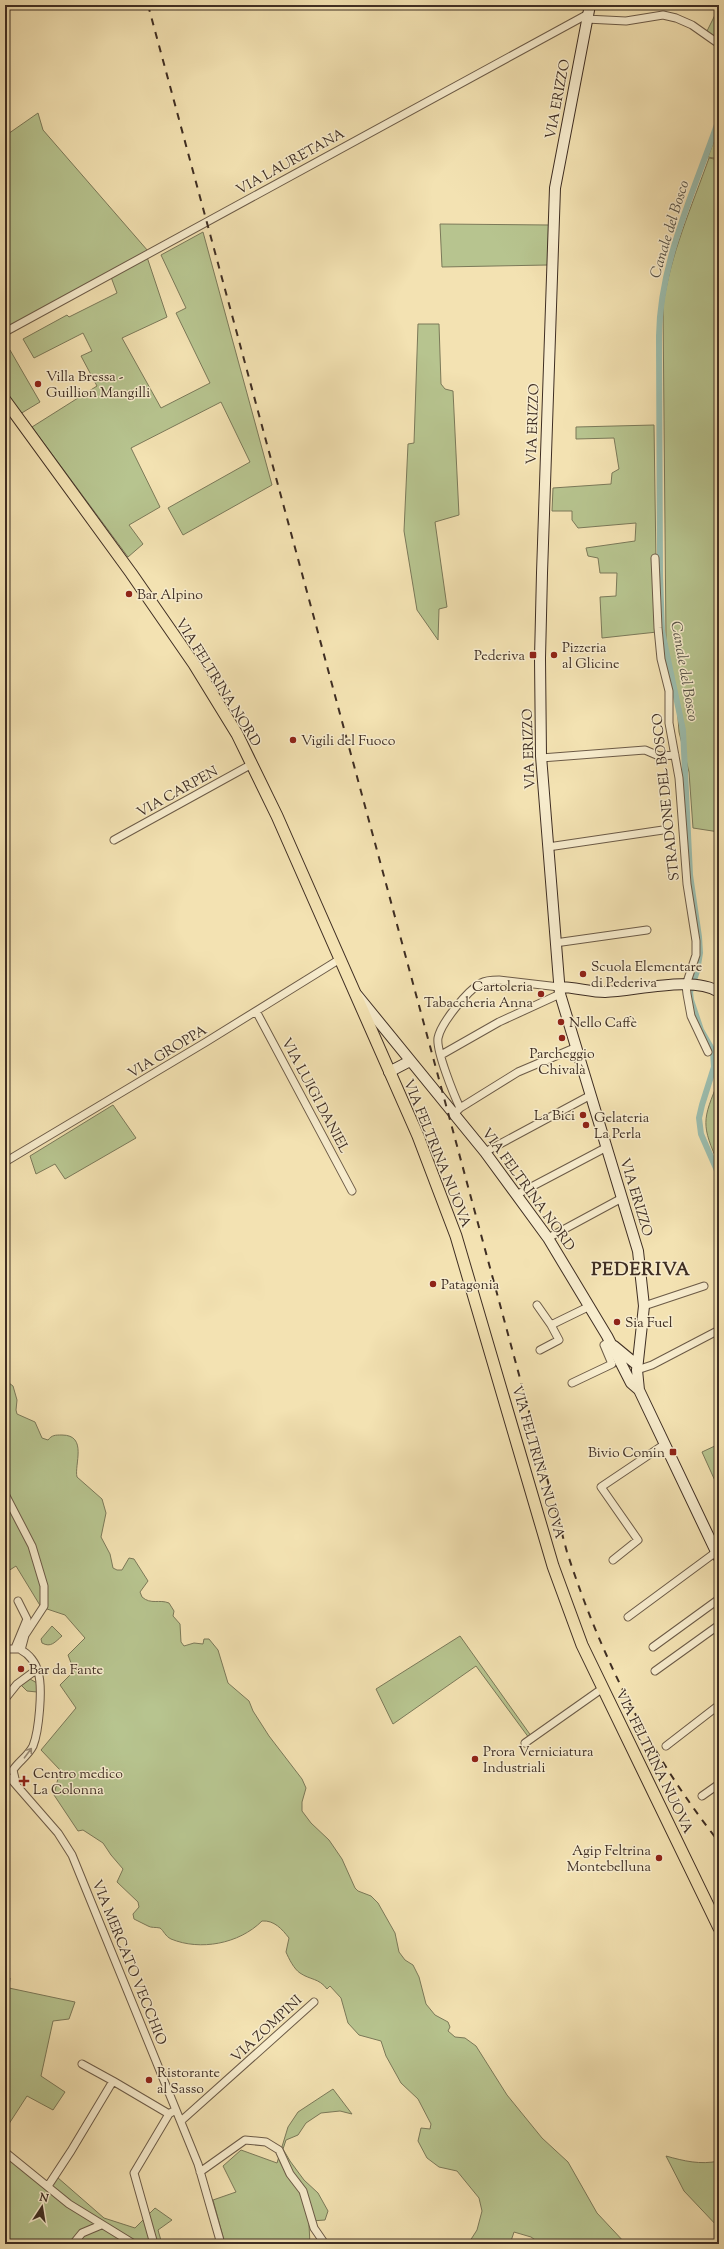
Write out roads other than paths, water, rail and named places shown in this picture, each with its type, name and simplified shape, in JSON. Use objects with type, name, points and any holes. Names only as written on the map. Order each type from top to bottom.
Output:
[{"type":"main road","name":"VIA ERIZZO","points":[[588,13],[555,188],[542,580],[540,700],[541,758],[560,990],[638,1251],[644,1306],[637,1367],[639,1390]]},
{"type":"main road","name":"VIA FELTRINA NORD","points":[[5,400],[131,573],[194,664],[237,734],[277,816],[356,994],[410,1061],[457,1111],[548,1238],[590,1306],[631,1383],[639,1390],[717,1555]]},
{"type":"main road","points":[[560,990],[606,992],[692,985],[719,992]]},
{"type":"main road","name":"VIA FELTRINA NUOVA","points":[[356,994],[425,1153],[456,1236],[554,1566],[582,1645],[719,1928]]},
{"type":"main road","points":[[389,1072],[410,1061]]},
{"type":"main road","points":[[621,1352],[631,1350],[636,1347],[641,1333]]},
{"type":"main road","name":"VIA FELTRINA NORD","points":[[611,1343],[637,1367]]},
{"type":"main road","points":[[624,1368],[637,1367]]},
{"type":"street","points":[[588,13],[626,21],[663,16],[676,18],[692,25],[719,44]]},
{"type":"street","name":"VIA LAURETANA","points":[[5,332],[588,13]]},
{"type":"street","name":"STRADONE DEL BOSCO","points":[[655,558],[661,659],[669,691],[669,723],[683,808],[687,884],[696,942],[691,1016],[708,1052]]},
{"type":"street","points":[[541,758],[645,750],[659,756],[675,755]]},
{"type":"street","name":"VIA CARPEN","points":[[114,840],[252,764]]},
{"type":"street","points":[[548,847],[663,830]]},
{"type":"street","points":[[555,943],[647,930]]},
{"type":"street","name":"VIA GROPPA","points":[[5,1162],[340,959]]},
{"type":"street","points":[[560,990],[499,980],[479,984],[462,1001],[444,1024],[438,1039],[441,1055],[454,1094],[457,1111],[518,1072],[577,1047]]},
{"type":"street","points":[[441,1055],[560,990]]},
{"type":"street","name":"VIA LUIGI DANIEL","points":[[256,1011],[352,1191]]},
{"type":"street","points":[[485,1152],[591,1095]]},
{"type":"street","points":[[516,1195],[607,1147]]},
{"type":"street","points":[[548,1238],[622,1198]]},
{"type":"street","points":[[644,1306],[704,1286]]},
{"type":"street","points":[[537,1305],[551,1325],[559,1340],[540,1350]]},
{"type":"street","points":[[551,1325],[590,1306]]},
{"type":"street","points":[[637,1367],[652,1365],[719,1330]]},
{"type":"street","points":[[572,1383],[612,1364],[604,1345],[611,1343]]},
{"type":"street","points":[[613,1560],[638,1540],[601,1487],[665,1444]]},
{"type":"street","points":[[5,1494],[32,1546],[44,1586],[44,1606],[25,1635],[18,1649]]},
{"type":"street","points":[[628,1617],[717,1555]]},
{"type":"street","points":[[653,1647],[719,1599]]},
{"type":"street","points":[[18,1601],[27,1619],[18,1649]]},
{"type":"street","points":[[655,1671],[719,1625]]},
{"type":"street","points":[[5,1649],[18,1649],[28,1654],[39,1673],[35,1739],[28,1753],[16,1766],[5,1774]]},
{"type":"street","points":[[5,1699],[17,1684],[35,1672],[35,1665]]},
{"type":"street","points":[[26,1677],[34,1678],[39,1682]]},
{"type":"street","points":[[525,1743],[603,1688]]},
{"type":"street","points":[[666,1746],[719,1705]]},
{"type":"street","points":[[16,1766],[13,1774],[18,1786]]},
{"type":"street","name":"VIA MERCATO VECCHIO","points":[[5,1778],[11,1779],[18,1786],[58,1833],[72,1855],[173,2112],[181,2121],[200,2172],[221,2244]]},
{"type":"street","points":[[702,1796],[719,1784]]},
{"type":"street","name":"VIA ZOMPINI","points":[[181,2121],[314,2002]]},
{"type":"street","points":[[82,2064],[173,2112],[134,2173],[154,2244]]},
{"type":"street","points":[[48,2186],[71,2151],[112,2081]]},
{"type":"street","points":[[200,2172],[244,2140],[266,2142],[279,2150],[290,2174],[303,2192],[314,2228],[325,2244]]},
{"type":"street","points":[[5,2152],[69,2204],[134,2244]]},
{"type":"street","points":[[73,2244],[82,2233],[101,2225]]},
{"type":"waterway","name":"Canale del Bosco","points":[[719,119],[680,226],[672,253],[665,280],[659,336],[660,576],[662,631],[683,730],[690,875],[700,953],[697,971],[690,992],[691,1000],[701,1030],[713,1051],[714,1067],[699,1118],[701,1134],[719,1175]]},
{"type":"railway","points":[[148,5],[567,1552],[595,1629],[630,1704],[671,1775],[719,1842]]},
{"type":"place","name":"Villa Bressa - Guillion Mangilli","points":[[38,384]]},
{"type":"place","name":"Bar Alpino","points":[[129,594]]},
{"type":"place","name":"Pederiva","points":[[533,655]]},
{"type":"place","name":"Pizzeria al Glicine","points":[[554,655]]},
{"type":"place","name":"Vigili del Fuoco","points":[[293,740]]},
{"type":"place","name":"Scuola Elementare di Pederiva","points":[[583,974]]},
{"type":"place","name":"Cartoleria Tabaccheria Anna","points":[[541,994]]},
{"type":"place","name":"Nello Caffè","points":[[561,1022]]},
{"type":"place","name":"Parcheggio Chivalà","points":[[562,1038]]},
{"type":"place","name":"La Bici","points":[[583,1115]]},
{"type":"place","name":"Gelateria La Perla","points":[[586,1125]]},
{"type":"place","name":"Patagonia","points":[[433,1284]]},
{"type":"place","name":"Sia Fuel","points":[[617,1322]]},
{"type":"place","name":"Bivio Comin","points":[[673,1452]]},
{"type":"place","name":"Bar da Fante","points":[[21,1669]]},
{"type":"place","name":"Prora Verniciatura Industriali","points":[[475,1759]]},
{"type":"place","name":"Centro medico La Colonna","points":[[24,1781]]},
{"type":"place","name":"Agip Feltrina Montebelluna","points":[[659,1858]]},
{"type":"place","name":"Ristorante al Sasso","points":[[149,2080]]},
{"type":"district","name":"PEDERIVA","points":[[641,1269]]}]
